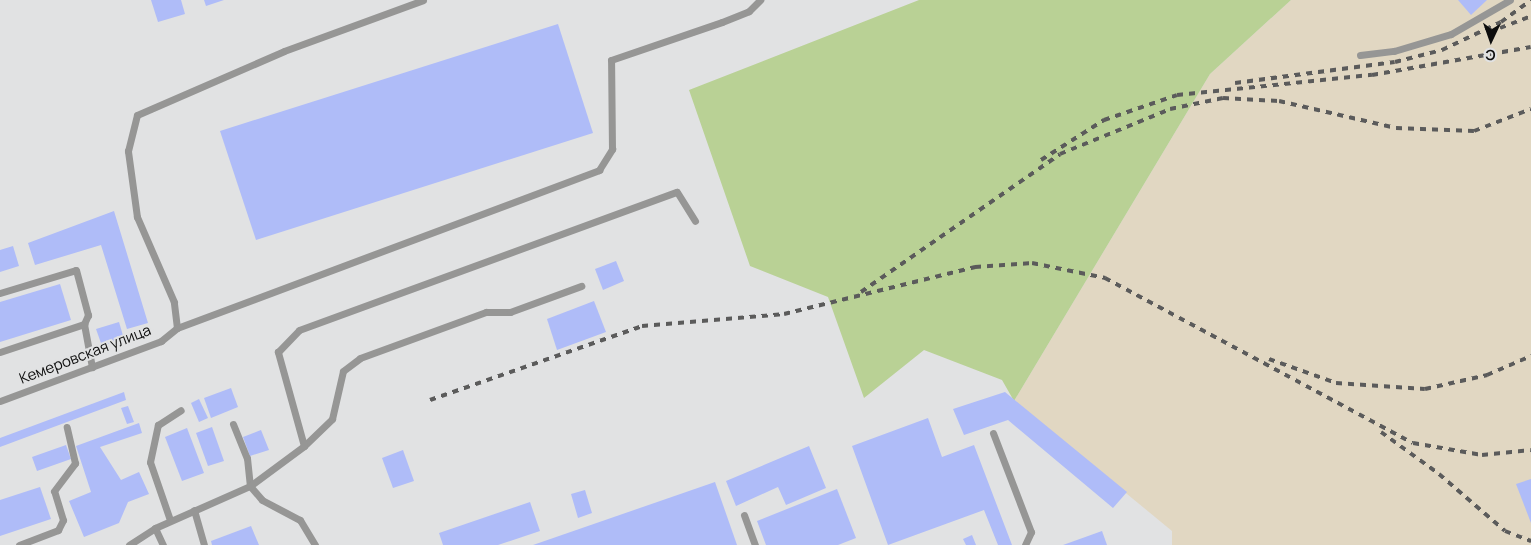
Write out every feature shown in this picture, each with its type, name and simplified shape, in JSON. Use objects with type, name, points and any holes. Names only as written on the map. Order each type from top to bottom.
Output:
[{"type":"lane","points":[[176,328],[174,302],[137,217],[128,151],[137,115],[284,51],[423,0]]},
{"type":"lane","name":"Кемеровская улица","points":[[0,401],[161,341],[176,328],[599,170],[612,149],[611,60],[722,22],[749,11],[760,0]]},
{"type":"lane","points":[[1360,54],[1394,50],[1451,34],[1510,0]]},
{"type":"lane","points":[[304,446],[278,352],[299,330],[677,192],[695,221]]},
{"type":"lane","points":[[0,293],[76,270],[88,315],[84,324],[92,367]]},
{"type":"lane","points":[[129,545],[170,520],[250,486],[304,446],[332,419],[344,371],[360,358],[486,312],[510,312],[581,286]]},
{"type":"lane","points":[[0,352],[84,324]]},
{"type":"lane","points":[[170,520],[150,462],[158,425],[181,410]]},
{"type":"lane","points":[[233,424],[247,458],[250,486],[262,500],[300,520],[315,545]]},
{"type":"lane","points":[[19,545],[58,530],[63,520],[54,491],[75,463],[67,427]]},
{"type":"lane","points":[[993,432],[1031,532],[1025,545]]},
{"type":"lane","points":[[194,510],[204,545]]},
{"type":"lane","points":[[744,515],[755,545]]},
{"type":"lane","points":[[155,528],[163,545]]},
{"type":"shaded area","points":[[1291,0],[1531,0],[1531,545],[1172,545],[1172,531],[1014,401],[1210,74]]},
{"type":"green space","points":[[919,0],[1291,0],[1210,74],[1014,401],[1002,380],[924,350],[864,398],[828,297],[750,266],[689,90]]},
{"type":"building","points":[[151,0],[181,0],[185,14],[158,22]]},
{"type":"building","points":[[204,0],[224,0],[206,6]]},
{"type":"building","points":[[1458,0],[1487,0],[1471,15]]},
{"type":"building","points":[[558,24],[593,133],[256,240],[220,131]]},
{"type":"building","points":[[114,211],[148,323],[127,329],[101,245],[35,265],[28,243]]},
{"type":"building","points":[[13,246],[19,266],[0,272],[0,250]]},
{"type":"building","points":[[616,261],[624,281],[603,290],[595,269]]},
{"type":"building","points":[[60,284],[71,320],[0,342],[0,302]]},
{"type":"building","points":[[594,301],[606,332],[557,350],[547,319]]},
{"type":"building","points":[[119,322],[124,339],[102,346],[96,329]]},
{"type":"building","points":[[231,388],[238,407],[211,418],[204,398]]},
{"type":"building","points":[[124,392],[126,400],[0,447],[0,438]]},
{"type":"building","points":[[1005,392],[1127,492],[1113,508],[1008,420],[964,435],[953,409]]},
{"type":"building","points":[[199,399],[208,418],[199,422],[191,403]]},
{"type":"building","points":[[128,406],[134,422],[127,424],[121,408]]},
{"type":"building","points":[[928,418],[942,457],[974,445],[1012,545],[998,545],[984,510],[888,545],[852,446]]},
{"type":"building","points":[[139,423],[142,433],[100,447],[121,480],[139,472],[149,494],[128,502],[119,523],[84,537],[69,501],[91,492],[76,446]]},
{"type":"building","points":[[212,427],[224,461],[208,466],[196,433]]},
{"type":"building","points":[[187,428],[204,473],[182,481],[165,437]]},
{"type":"building","points":[[261,430],[269,450],[250,456],[243,437]]},
{"type":"building","points":[[66,445],[71,459],[37,471],[32,457]]},
{"type":"building","points":[[809,446],[826,488],[786,505],[778,487],[736,506],[726,481]]},
{"type":"building","points":[[403,450],[414,481],[393,488],[382,458]]},
{"type":"building","points":[[1531,479],[1531,523],[1516,484]]},
{"type":"building","points":[[715,482],[737,545],[533,545]]},
{"type":"building","points":[[40,487],[51,519],[0,536],[0,500]]},
{"type":"building","points":[[837,489],[856,538],[838,545],[766,545],[757,521]]},
{"type":"building","points":[[585,490],[592,513],[578,518],[571,494]]},
{"type":"building","points":[[530,502],[540,531],[498,545],[443,545],[439,533]]},
{"type":"building","points":[[251,526],[259,545],[212,545],[211,541]]},
{"type":"building","points":[[1102,531],[1107,545],[1063,545]]},
{"type":"building","points":[[972,535],[976,545],[966,545],[963,539]]},
{"type":"railway","points":[[1235,83],[1395,62],[1442,50],[1501,22],[1531,0]]},
{"type":"railway","points":[[1500,28],[1531,16]]},
{"type":"railway","points":[[1041,160],[1104,120],[1177,95],[1372,75],[1531,47]]},
{"type":"railway","points":[[861,292],[1060,154],[1170,109],[1223,98],[1279,101],[1396,128],[1474,131],[1531,109]]},
{"type":"railway","points":[[430,400],[642,326],[784,314],[975,267],[1032,263],[1105,278],[1413,443],[1482,455],[1531,450]]},
{"type":"railway","points":[[1269,359],[1336,383],[1425,389],[1487,375],[1531,356]]},
{"type":"railway","points":[[1381,432],[1439,474],[1505,531],[1531,541]]}]
